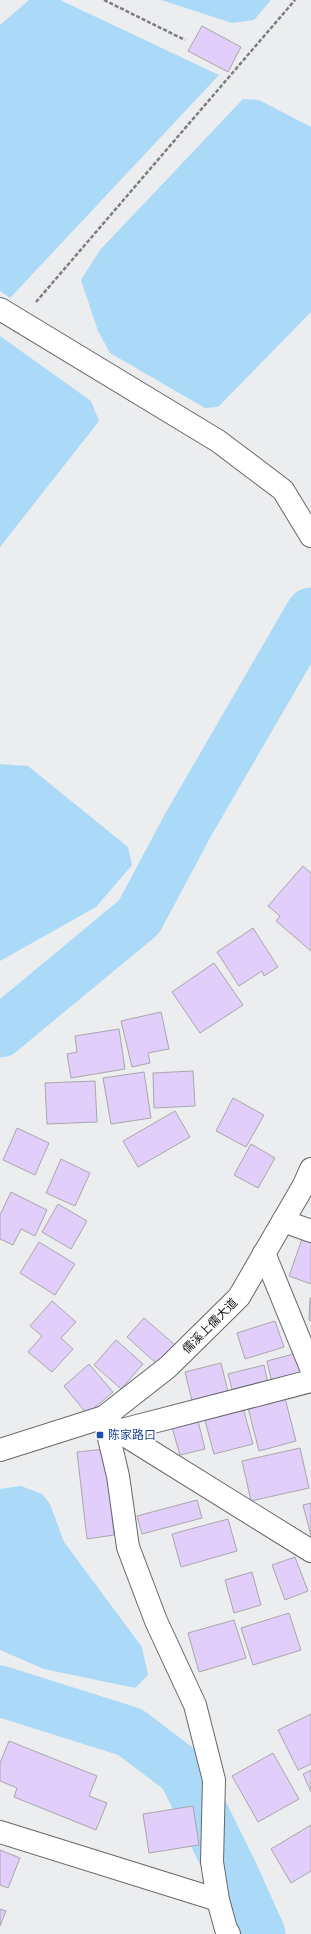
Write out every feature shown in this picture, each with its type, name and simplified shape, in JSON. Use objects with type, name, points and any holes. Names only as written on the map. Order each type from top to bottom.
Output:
[{"type":"street","points":[[0,309],[19,322],[218,441],[283,490],[311,536]]},
{"type":"street","name":"儒溪上儒大道","points":[[111,1424],[239,1297],[304,1185],[311,1169]]},
{"type":"street","points":[[283,1221],[311,1231]]},
{"type":"street","points":[[264,1253],[311,1368]]},
{"type":"street","points":[[0,1450],[111,1424],[311,1381]]},
{"type":"street","points":[[111,1424],[311,1550]]},
{"type":"street","points":[[111,1424],[128,1547],[156,1621],[195,1705],[214,1780],[212,1862],[218,1900],[229,1934]]},
{"type":"street","points":[[0,1832],[218,1900]]},
{"type":"path","points":[[104,0],[185,40]]},
{"type":"path","points":[[19,322],[295,0]]},
{"type":"water","points":[[29,0],[60,0],[219,75],[10,298],[0,291],[0,25]]},
{"type":"water","points":[[161,0],[271,0],[254,20],[232,23]]},
{"type":"water","points":[[243,99],[259,100],[311,127],[311,312],[218,407],[205,408],[110,353],[98,331],[81,280],[100,250]]},
{"type":"water","points":[[0,336],[91,401],[99,421],[0,547]]},
{"type":"water","points":[[0,764],[28,766],[128,847],[132,865],[96,907],[0,961]]},
{"type":"water","points":[[21,1486],[42,1494],[50,1504],[64,1542],[142,1647],[148,1675],[135,1688],[44,1669],[0,1650],[0,1489]]},
{"type":"building","points":[[202,26],[241,47],[228,72],[188,51]]},
{"type":"building","points":[[303,866],[311,873],[311,951],[276,921],[280,916],[268,906]]},
{"type":"building","points":[[253,928],[278,967],[264,976],[262,971],[239,986],[217,952]]},
{"type":"building","points":[[214,963],[243,1005],[200,1033],[172,992]]},
{"type":"building","points":[[161,1012],[169,1049],[148,1053],[150,1063],[132,1067],[121,1021]]},
{"type":"building","points":[[119,1029],[125,1069],[71,1078],[67,1054],[77,1052],[75,1036]]},
{"type":"building","points":[[193,1071],[195,1106],[154,1108],[153,1073]]},
{"type":"building","points":[[144,1072],[151,1118],[111,1124],[103,1078]]},
{"type":"building","points":[[95,1081],[97,1122],[47,1124],[45,1083]]},
{"type":"building","points":[[233,1098],[264,1115],[246,1147],[216,1131]]},
{"type":"building","points":[[175,1111],[190,1137],[138,1167],[123,1141]]},
{"type":"building","points":[[17,1128],[49,1143],[35,1175],[3,1160]]},
{"type":"building","points":[[251,1144],[275,1158],[258,1188],[234,1175]]},
{"type":"building","points":[[61,1159],[90,1173],[75,1206],[46,1193]]},
{"type":"building","points":[[11,1192],[47,1210],[35,1236],[21,1229],[13,1245],[0,1239],[0,1215]]},
{"type":"building","points":[[58,1204],[87,1221],[71,1249],[42,1232]]},
{"type":"building","points":[[302,1239],[311,1242],[311,1284],[289,1276]]},
{"type":"building","points":[[39,1242],[75,1264],[55,1295],[20,1273]]},
{"type":"building","points":[[311,1298],[311,1321],[309,1320]]},
{"type":"building","points":[[52,1301],[76,1322],[61,1338],[73,1349],[52,1372],[28,1352],[42,1336],[30,1326]]},
{"type":"building","points":[[144,1318],[175,1345],[157,1364],[127,1337]]},
{"type":"building","points":[[275,1321],[284,1347],[245,1359],[237,1333]]},
{"type":"building","points":[[116,1340],[143,1364],[121,1389],[94,1365]]},
{"type":"building","points":[[301,1352],[306,1375],[272,1383],[267,1361]]},
{"type":"building","points":[[221,1363],[229,1396],[193,1405],[185,1372]]},
{"type":"building","points":[[89,1364],[113,1392],[87,1414],[64,1386]]},
{"type":"building","points":[[264,1365],[268,1384],[233,1393],[228,1374]]},
{"type":"building","points":[[284,1394],[296,1441],[259,1451],[247,1404]]},
{"type":"building","points":[[243,1408],[253,1444],[214,1454],[204,1417]]},
{"type":"building","points":[[197,1417],[205,1449],[180,1455],[171,1424]]},
{"type":"building","points":[[300,1448],[309,1488],[251,1501],[242,1461]]},
{"type":"building","points":[[105,1449],[114,1535],[87,1539],[77,1452]]},
{"type":"building","points":[[197,1500],[202,1518],[142,1534],[137,1516]]},
{"type":"building","points":[[311,1503],[311,1536],[303,1505]]},
{"type":"building","points":[[228,1519],[237,1551],[181,1567],[172,1534]]},
{"type":"building","points":[[295,1557],[308,1591],[285,1600],[272,1565]]},
{"type":"building","points":[[252,1572],[261,1605],[234,1613],[225,1580]]},
{"type":"building","points":[[289,1613],[301,1650],[253,1665],[241,1628]]},
{"type":"building","points":[[234,1620],[246,1658],[199,1672],[188,1633]]},
{"type":"building","points":[[311,1714],[311,1764],[298,1770],[278,1730]]},
{"type":"building","points":[[9,1741],[97,1776],[89,1796],[107,1803],[96,1830],[14,1797],[17,1788],[0,1781],[0,1763]]},
{"type":"building","points":[[273,1753],[299,1799],[258,1822],[232,1776]]},
{"type":"building","points":[[311,1770],[311,1792],[303,1774]]},
{"type":"building","points":[[193,1806],[199,1845],[149,1853],[143,1814]]},
{"type":"building","points":[[311,1825],[311,1871],[291,1883],[271,1849]]},
{"type":"building","points":[[0,1850],[20,1858],[8,1888],[0,1885]]},
{"type":"building","points":[[0,1909],[6,1911],[0,1926]]},
{"type":"waterway","points":[[0,1032],[139,917],[188,825],[311,613]]},
{"type":"waterway","points":[[0,1691],[130,1732],[183,1772],[233,1874],[260,1934]]},
{"type":"place","name":"陈家路口","points":[[100,1435]]}]
